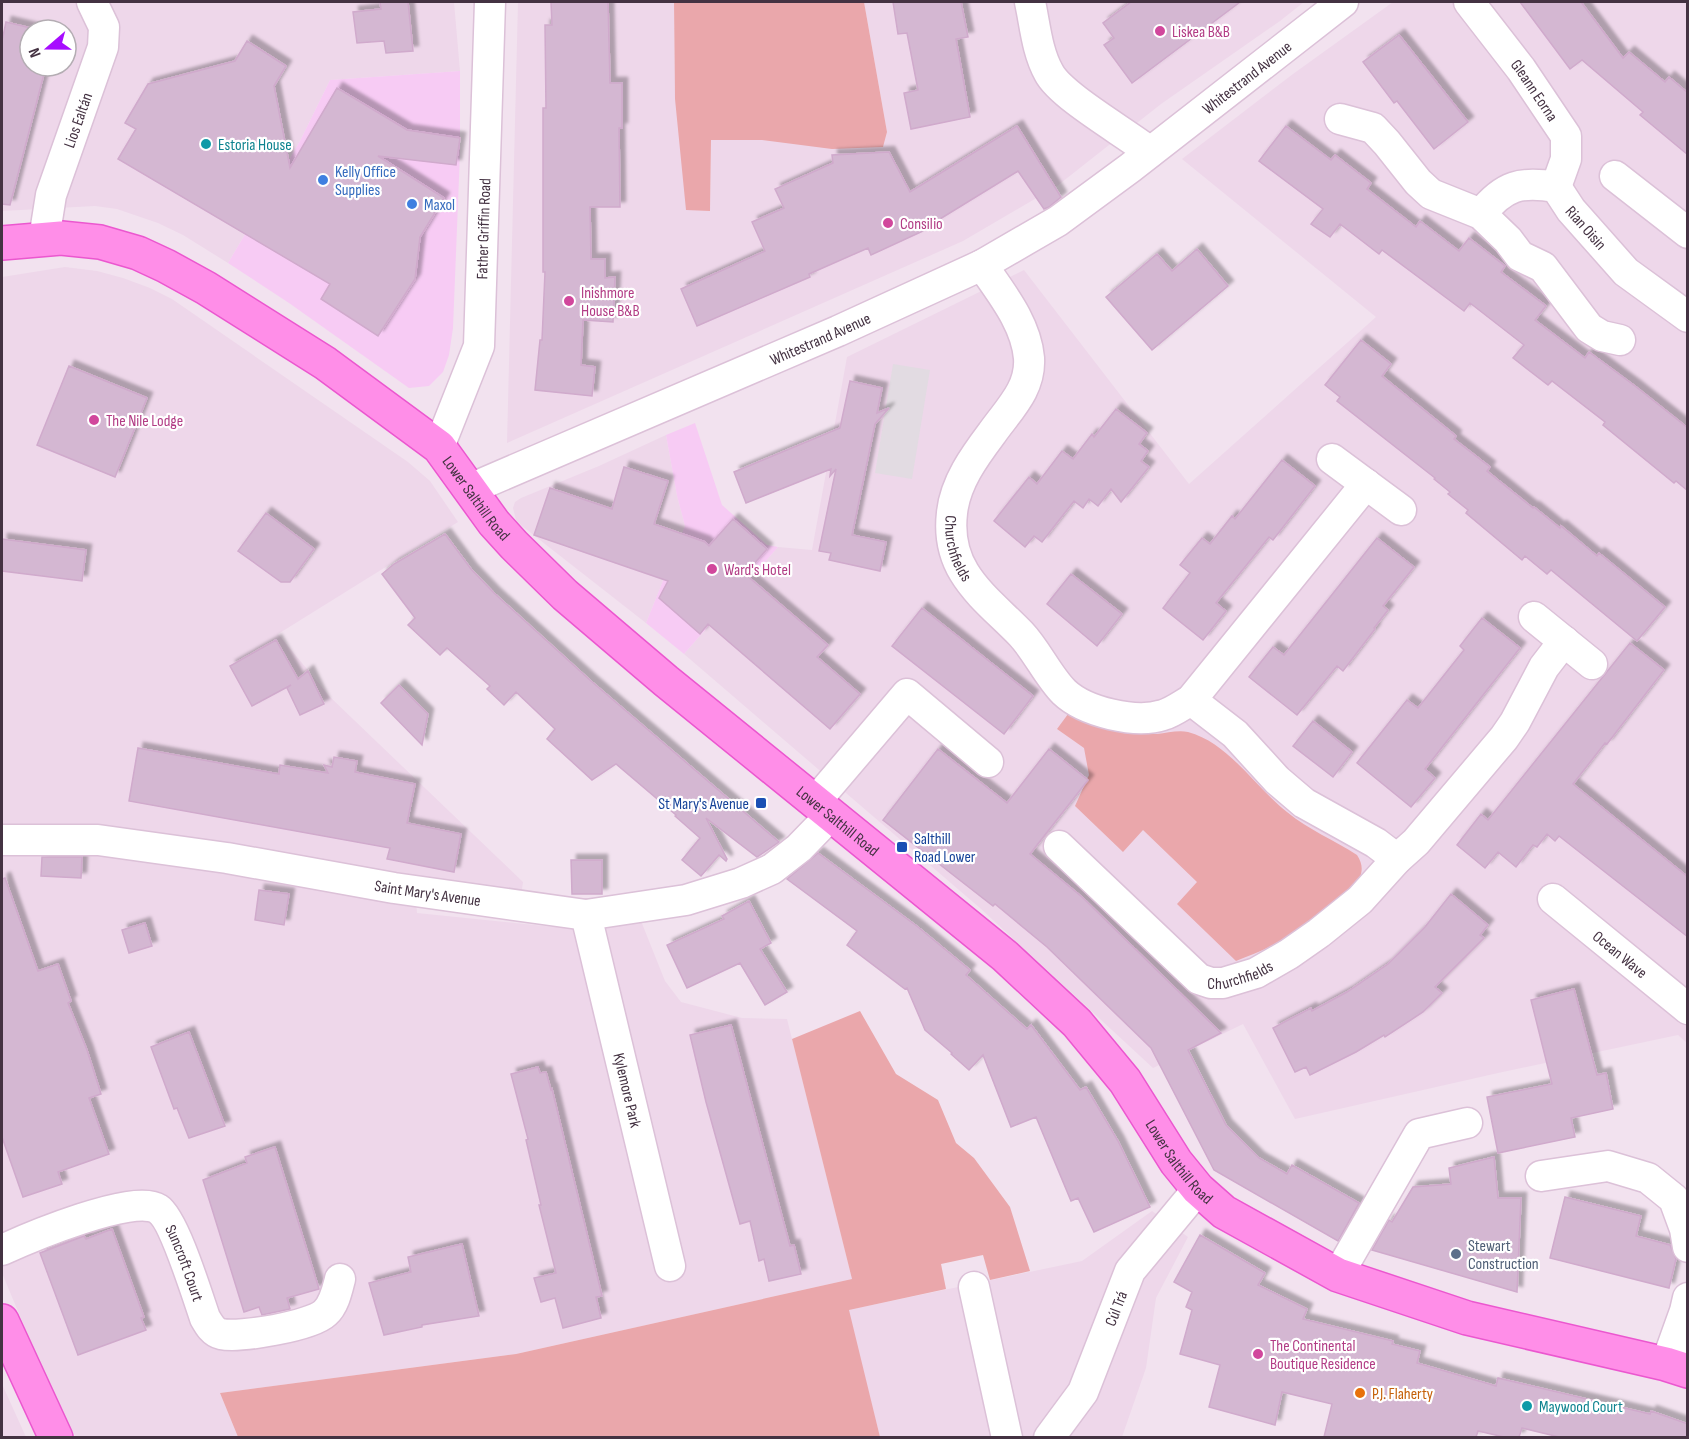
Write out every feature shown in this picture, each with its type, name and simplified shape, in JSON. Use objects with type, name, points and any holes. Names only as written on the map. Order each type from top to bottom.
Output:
[{"type":"main road","name":"Lower Salthill Road","points":[[2,243],[61,238],[100,242],[138,253],[166,266],[206,288],[325,363],[440,447],[494,523],[514,546],[565,595],[666,681],[1005,956],[1077,1023],[1125,1081],[1171,1154],[1198,1189],[1224,1212],[1338,1275],[1467,1318],[1677,1367]]},
{"type":"main road","points":[[2,1321],[56,1437]]},
{"type":"street","name":"Lios Ealtán","points":[[44,239],[51,195],[103,46],[104,27],[92,2]]},
{"type":"street","name":"Father Griffin Road","points":[[440,447],[479,346],[490,2]]},
{"type":"street","points":[[1030,2],[1041,55],[1053,80],[1071,96],[1150,152]]},
{"type":"street","name":"Whitestrand Avenue","points":[[470,489],[838,331],[982,265],[1058,221],[1343,2]]},
{"type":"street","name":"Gleann Eorna","points":[[1469,2],[1521,69],[1566,136],[1566,159],[1556,187]]},
{"type":"street","points":[[1340,119],[1372,128],[1431,194],[1481,214],[1521,256],[1543,267],[1588,328],[1602,336],[1620,340]]},
{"type":"street","points":[[1615,176],[1688,233]]},
{"type":"street","name":"Rian Oisin","points":[[1481,214],[1492,200],[1514,186],[1539,184],[1556,187],[1572,210],[1626,272],[1688,317]]},
{"type":"street","name":"Churchfields","points":[[982,265],[1012,310],[1023,334],[1029,357],[1028,377],[1022,393],[964,474],[954,500],[951,534],[954,552],[962,570],[987,602],[1029,642],[1064,692],[1082,704],[1120,716],[1140,718],[1163,715],[1191,700],[1366,484]]},
{"type":"street","points":[[1332,459],[1401,510]]},
{"type":"street","points":[[1534,617],[1592,664]]},
{"type":"street","name":"Churchfields","points":[[1059,846],[1199,979],[1211,983],[1223,983],[1256,973],[1289,954],[1360,900],[1397,859],[1416,843],[1504,738],[1544,667],[1564,641]]},
{"type":"street","points":[[823,808],[907,694],[988,762]]},
{"type":"street","points":[[1191,700],[1235,734],[1277,780],[1304,803],[1376,843],[1397,859]]},
{"type":"street","name":"Saint Mary's Avenue","points":[[2,840],[98,840],[227,858],[394,888],[586,915],[686,900],[741,883],[772,868],[799,848],[823,808]]},
{"type":"street","name":"Ocean Wave","points":[[1553,899],[1688,1009]]},
{"type":"street","name":"Kylemore Park","points":[[586,915],[670,1266]]},
{"type":"street","points":[[1338,1275],[1419,1134],[1467,1123]]},
{"type":"street","points":[[1541,1176],[1608,1166],[1648,1178],[1674,1198],[1685,1229],[1688,1247]]},
{"type":"street","name":"Cúl Trá","points":[[1049,1437],[1083,1392],[1130,1271],[1198,1189]]},
{"type":"street","name":"Suncroft Court","points":[[2,1250],[27,1238],[116,1208],[145,1205],[159,1209],[170,1224],[205,1318],[212,1328],[221,1334],[298,1326],[316,1320],[327,1312],[340,1279]]},
{"type":"street","points":[[974,1287],[1007,1437]]},
{"type":"street","points":[[1677,1367],[1688,1298]]},
{"type":"shaded area","points":[[2,2],[454,2],[460,71],[330,80],[300,141],[228,263],[183,235],[158,223],[117,209],[95,206],[2,211]]},
{"type":"shaded area","points":[[518,2],[674,2],[675,99],[710,210],[711,140],[762,140],[883,147],[887,132],[864,2],[1304,2],[1161,104],[1057,186],[963,241],[507,443]]},
{"type":"shaded area","points":[[674,2],[864,2],[887,132],[883,147],[832,149],[762,140],[711,140],[710,211],[686,210],[675,99]]},
{"type":"shaded area","points":[[1393,2],[1687,2],[1687,1043],[1678,1035],[1295,1119],[1243,1024],[1153,1068],[980,908],[684,654],[778,547],[812,550],[847,357],[1024,270],[1189,484],[1376,317],[1182,159],[1293,74]]},
{"type":"shaded area","points":[[460,71],[460,153],[453,328],[449,355],[443,372],[429,386],[409,388],[228,263],[300,141],[330,80]]},
{"type":"shaded area","points":[[65,267],[97,271],[123,278],[172,299],[408,462],[430,481],[458,522],[278,634],[330,697],[523,882],[521,896],[414,878],[417,913],[554,927],[641,921],[665,981],[681,1002],[742,1018],[787,1019],[852,1279],[516,1354],[220,1393],[238,1437],[76,1437],[58,1407],[2,1273],[2,277]]},
{"type":"shaded area","points":[[893,364],[930,370],[912,479],[875,473]]},
{"type":"shaded area","points":[[695,423],[722,505],[767,545],[778,547],[684,654],[646,623],[685,526],[666,435]]},
{"type":"shaded area","points":[[666,435],[685,526],[646,623],[522,526],[516,520],[513,508],[515,502],[521,498]]},
{"type":"shaded area","points":[[1071,710],[1100,727],[1111,730],[1145,734],[1184,731],[1203,738],[1229,756],[1275,802],[1295,818],[1357,855],[1362,866],[1360,877],[1345,894],[1305,925],[1271,946],[1236,961],[1177,904],[1197,882],[1143,830],[1123,852],[1075,806],[1089,775],[1084,748],[1057,729]]},
{"type":"shaded area","points":[[860,1011],[896,1074],[938,1100],[956,1143],[974,1158],[1010,1207],[1030,1271],[990,1280],[983,1255],[941,1264],[946,1289],[849,1310],[880,1437],[238,1437],[220,1393],[516,1354],[852,1279],[792,1039]]},
{"type":"shaded area","points":[[1152,1211],[1188,1237],[1156,1298],[1146,1368],[1122,1437],[880,1437],[848,1310],[1082,1261]]},
{"type":"shaded area","points":[[2,1384],[26,1437],[2,1437]]},
{"type":"building","points":[[380,2],[408,2],[413,51],[386,53],[384,41],[357,43],[353,12],[381,9]]},
{"type":"building","points":[[551,2],[608,2],[610,83],[622,83],[622,128],[619,128],[620,207],[590,207],[591,259],[605,259],[605,278],[615,277],[613,322],[583,320],[581,365],[595,367],[592,396],[535,390],[540,340],[542,340],[545,272],[543,272],[543,108],[546,108],[545,25],[552,25]]},
{"type":"building","points":[[893,2],[961,2],[968,37],[956,39],[970,117],[911,129],[904,93],[918,90],[907,33],[898,34]]},
{"type":"building","points":[[1131,2],[1240,2],[1132,83],[1104,45],[1114,38],[1103,23]]},
{"type":"building","points":[[1520,2],[1581,2],[1623,58],[1629,52],[1665,82],[1669,77],[1688,93],[1688,155],[1640,115],[1643,112],[1582,60],[1570,69]]},
{"type":"building","points":[[6,22],[18,25],[18,78],[43,78],[10,205],[2,204],[2,41]]},
{"type":"building","points":[[1399,35],[1468,122],[1434,149],[1397,101],[1394,103],[1363,62]]},
{"type":"building","points":[[247,41],[286,66],[274,86],[290,168],[337,88],[407,130],[460,138],[456,165],[378,156],[444,198],[420,237],[415,279],[378,336],[321,299],[330,284],[118,159],[136,129],[125,123],[148,84],[235,61]]},
{"type":"building","points":[[1017,126],[1061,197],[1049,207],[1044,209],[1018,171],[923,231],[871,255],[868,248],[809,274],[810,277],[697,326],[681,289],[765,251],[752,222],[784,208],[775,189],[833,163],[832,155],[889,152],[910,192]]},
{"type":"building","points":[[1286,126],[1331,160],[1335,155],[1371,183],[1367,189],[1416,227],[1420,221],[1459,251],[1469,238],[1505,266],[1501,272],[1546,306],[1535,320],[1585,358],[1589,352],[1688,428],[1688,491],[1676,481],[1674,483],[1603,425],[1605,422],[1552,381],[1548,385],[1513,358],[1524,345],[1470,303],[1464,311],[1382,250],[1379,254],[1340,224],[1330,237],[1311,224],[1323,209],[1259,161]]},
{"type":"building","points":[[1197,249],[1228,286],[1152,350],[1106,297],[1157,254],[1172,271]]},
{"type":"building","points":[[1361,340],[1391,364],[1382,376],[1456,436],[1454,439],[1490,467],[1487,471],[1597,556],[1599,553],[1665,607],[1637,641],[1551,570],[1547,574],[1525,556],[1522,560],[1466,513],[1468,510],[1448,494],[1450,492],[1435,478],[1337,401],[1340,397],[1325,385]]},
{"type":"building","points":[[69,366],[147,398],[115,477],[37,445]]},
{"type":"building","points":[[850,381],[882,388],[877,413],[889,408],[875,424],[852,535],[886,542],[880,571],[829,560],[831,553],[819,551],[836,469],[830,476],[831,469],[746,503],[734,472],[840,428]]},
{"type":"building","points":[[1116,409],[1147,433],[1139,444],[1148,451],[1141,461],[1149,467],[1121,502],[1111,489],[1098,506],[1089,499],[1083,508],[1074,501],[1042,542],[1034,536],[1025,547],[994,521],[1029,477],[1037,484],[1062,451],[1073,459],[1092,434],[1094,437]]},
{"type":"building","points":[[1282,460],[1315,486],[1273,540],[1269,537],[1216,603],[1226,611],[1203,640],[1163,608],[1190,573],[1180,565],[1202,538],[1210,544],[1232,516],[1235,519]]},
{"type":"building","points":[[624,467],[668,481],[654,524],[705,542],[709,546],[733,519],[767,549],[745,574],[828,645],[817,657],[860,694],[830,729],[708,624],[700,634],[659,598],[668,581],[534,535],[550,488],[612,509]]},
{"type":"building","points":[[266,513],[314,549],[290,582],[281,582],[238,551]]},
{"type":"building","points":[[445,534],[471,569],[494,593],[591,681],[779,842],[757,857],[706,818],[727,859],[726,861],[719,855],[701,876],[682,860],[700,838],[616,764],[592,780],[547,739],[555,729],[516,692],[504,705],[487,689],[490,686],[447,648],[440,655],[408,625],[415,618],[382,574],[394,564]]},
{"type":"building","points":[[1377,538],[1414,567],[1383,606],[1388,610],[1343,671],[1337,666],[1297,715],[1249,677],[1273,647],[1284,655]]},
{"type":"building","points":[[2,539],[86,550],[82,581],[2,571]]},
{"type":"building","points":[[1071,574],[1122,614],[1097,646],[1047,604]]},
{"type":"building","points":[[922,608],[1033,696],[1004,734],[892,646]]},
{"type":"building","points":[[1482,618],[1520,648],[1425,769],[1435,778],[1411,807],[1357,763],[1407,700],[1418,708],[1464,650],[1460,646]]},
{"type":"building","points":[[276,640],[298,679],[308,671],[324,704],[300,715],[287,688],[291,685],[252,706],[230,666]]},
{"type":"building","points":[[1630,643],[1664,670],[1573,784],[1688,877],[1688,937],[1559,836],[1555,841],[1547,834],[1537,847],[1533,845],[1516,867],[1498,852],[1485,868],[1457,845],[1481,814],[1488,820]]},
{"type":"building","points":[[399,685],[428,714],[422,745],[381,703]]},
{"type":"building","points":[[1313,721],[1352,752],[1333,777],[1293,746]]},
{"type":"building","points":[[138,748],[279,774],[280,765],[328,773],[324,765],[332,767],[334,757],[357,761],[355,772],[415,784],[407,823],[461,834],[454,872],[387,859],[390,848],[129,801]]},
{"type":"building","points":[[938,749],[1007,803],[1049,749],[1088,780],[1030,854],[1082,897],[1221,1033],[1188,1050],[1226,1125],[1259,1158],[1287,1174],[1292,1165],[1359,1203],[1338,1241],[1214,1170],[1151,1048],[1047,947],[995,904],[993,906],[883,820]]},
{"type":"building","points":[[818,853],[918,927],[970,970],[966,975],[1027,1029],[1031,1025],[1080,1090],[1086,1087],[1118,1141],[1150,1207],[1094,1232],[1078,1198],[1071,1201],[1036,1117],[1011,1127],[983,1055],[969,1070],[951,1054],[925,1030],[907,988],[905,989],[847,945],[857,931],[787,879]]},
{"type":"building","points":[[42,857],[82,857],[81,878],[41,876]]},
{"type":"building","points":[[571,860],[602,860],[602,894],[572,894]]},
{"type":"building","points":[[5,878],[38,971],[58,964],[71,1001],[68,1003],[87,1050],[101,1094],[89,1098],[109,1154],[58,1172],[62,1184],[23,1197],[2,1137],[2,879]]},
{"type":"building","points":[[259,890],[289,894],[284,925],[255,920]]},
{"type":"building","points":[[1451,894],[1488,925],[1480,935],[1484,938],[1435,987],[1442,993],[1423,1012],[1385,1037],[1384,1035],[1310,1075],[1306,1067],[1295,1072],[1273,1028],[1347,992],[1388,964],[1425,927]]},
{"type":"building","points":[[749,901],[771,943],[760,949],[787,992],[765,1005],[740,963],[687,988],[667,945],[724,919],[722,916]]},
{"type":"building","points":[[145,923],[152,946],[129,953],[122,930]]},
{"type":"building","points":[[1574,989],[1597,1075],[1606,1073],[1613,1109],[1571,1118],[1575,1137],[1498,1153],[1487,1097],[1552,1084],[1531,1000]]},
{"type":"building","points":[[731,1025],[790,1246],[794,1245],[801,1274],[769,1281],[764,1259],[759,1261],[750,1221],[740,1224],[690,1035]]},
{"type":"building","points":[[189,1032],[225,1126],[189,1138],[177,1108],[174,1109],[151,1047]]},
{"type":"building","points":[[538,1067],[540,1073],[546,1072],[552,1089],[602,1296],[596,1297],[601,1318],[563,1328],[555,1298],[541,1302],[534,1278],[556,1273],[539,1205],[541,1205],[526,1140],[528,1139],[511,1074]]},
{"type":"building","points":[[275,1147],[319,1289],[287,1298],[290,1309],[262,1315],[259,1307],[244,1312],[203,1180],[247,1163],[245,1157]]},
{"type":"building","points":[[1494,1157],[1498,1198],[1521,1198],[1517,1292],[1372,1250],[1389,1220],[1392,1222],[1413,1187],[1451,1184],[1449,1168]]},
{"type":"building","points":[[1565,1197],[1641,1216],[1636,1236],[1670,1245],[1676,1259],[1669,1288],[1550,1258]]},
{"type":"building","points":[[112,1229],[144,1317],[141,1318],[146,1330],[78,1355],[40,1253],[84,1236],[86,1239]]},
{"type":"building","points":[[1200,1235],[1265,1273],[1258,1285],[1307,1309],[1303,1319],[1393,1341],[1392,1344],[1420,1351],[1417,1363],[1496,1386],[1498,1378],[1650,1414],[1651,1411],[1688,1424],[1688,1437],[1559,1437],[1522,1428],[1519,1437],[1504,1437],[1478,1431],[1476,1437],[1324,1437],[1332,1404],[1282,1392],[1275,1425],[1209,1407],[1220,1365],[1180,1354],[1192,1310],[1186,1307],[1192,1292],[1174,1282]]},
{"type":"building","points":[[462,1244],[479,1316],[422,1325],[422,1327],[384,1335],[369,1283],[411,1272],[408,1257]]},
{"type":"place","name":"Liskea B&B","points":[[1160,31]]},
{"type":"place","name":"Estoria House","points":[[206,144]]},
{"type":"place","name":"Kelly Office Supplies","points":[[323,180]]},
{"type":"place","name":"Maxol","points":[[412,204]]},
{"type":"place","name":"Consilio","points":[[888,223]]},
{"type":"place","name":"Inishmore House B&B","points":[[569,301]]},
{"type":"place","name":"The Nile Lodge","points":[[94,420]]},
{"type":"place","name":"Ward's Hotel","points":[[712,569]]},
{"type":"place","name":"St Mary's Avenue","points":[[761,803]]},
{"type":"place","name":"Salthill Road Lower","points":[[902,847]]},
{"type":"place","name":"Stewart Construction","points":[[1456,1254]]},
{"type":"place","name":"The Continental Boutique Residence","points":[[1258,1354]]},
{"type":"place","name":"P.J. Flaherty","points":[[1360,1393]]},
{"type":"place","name":"Maywood Court","points":[[1527,1406]]}]
